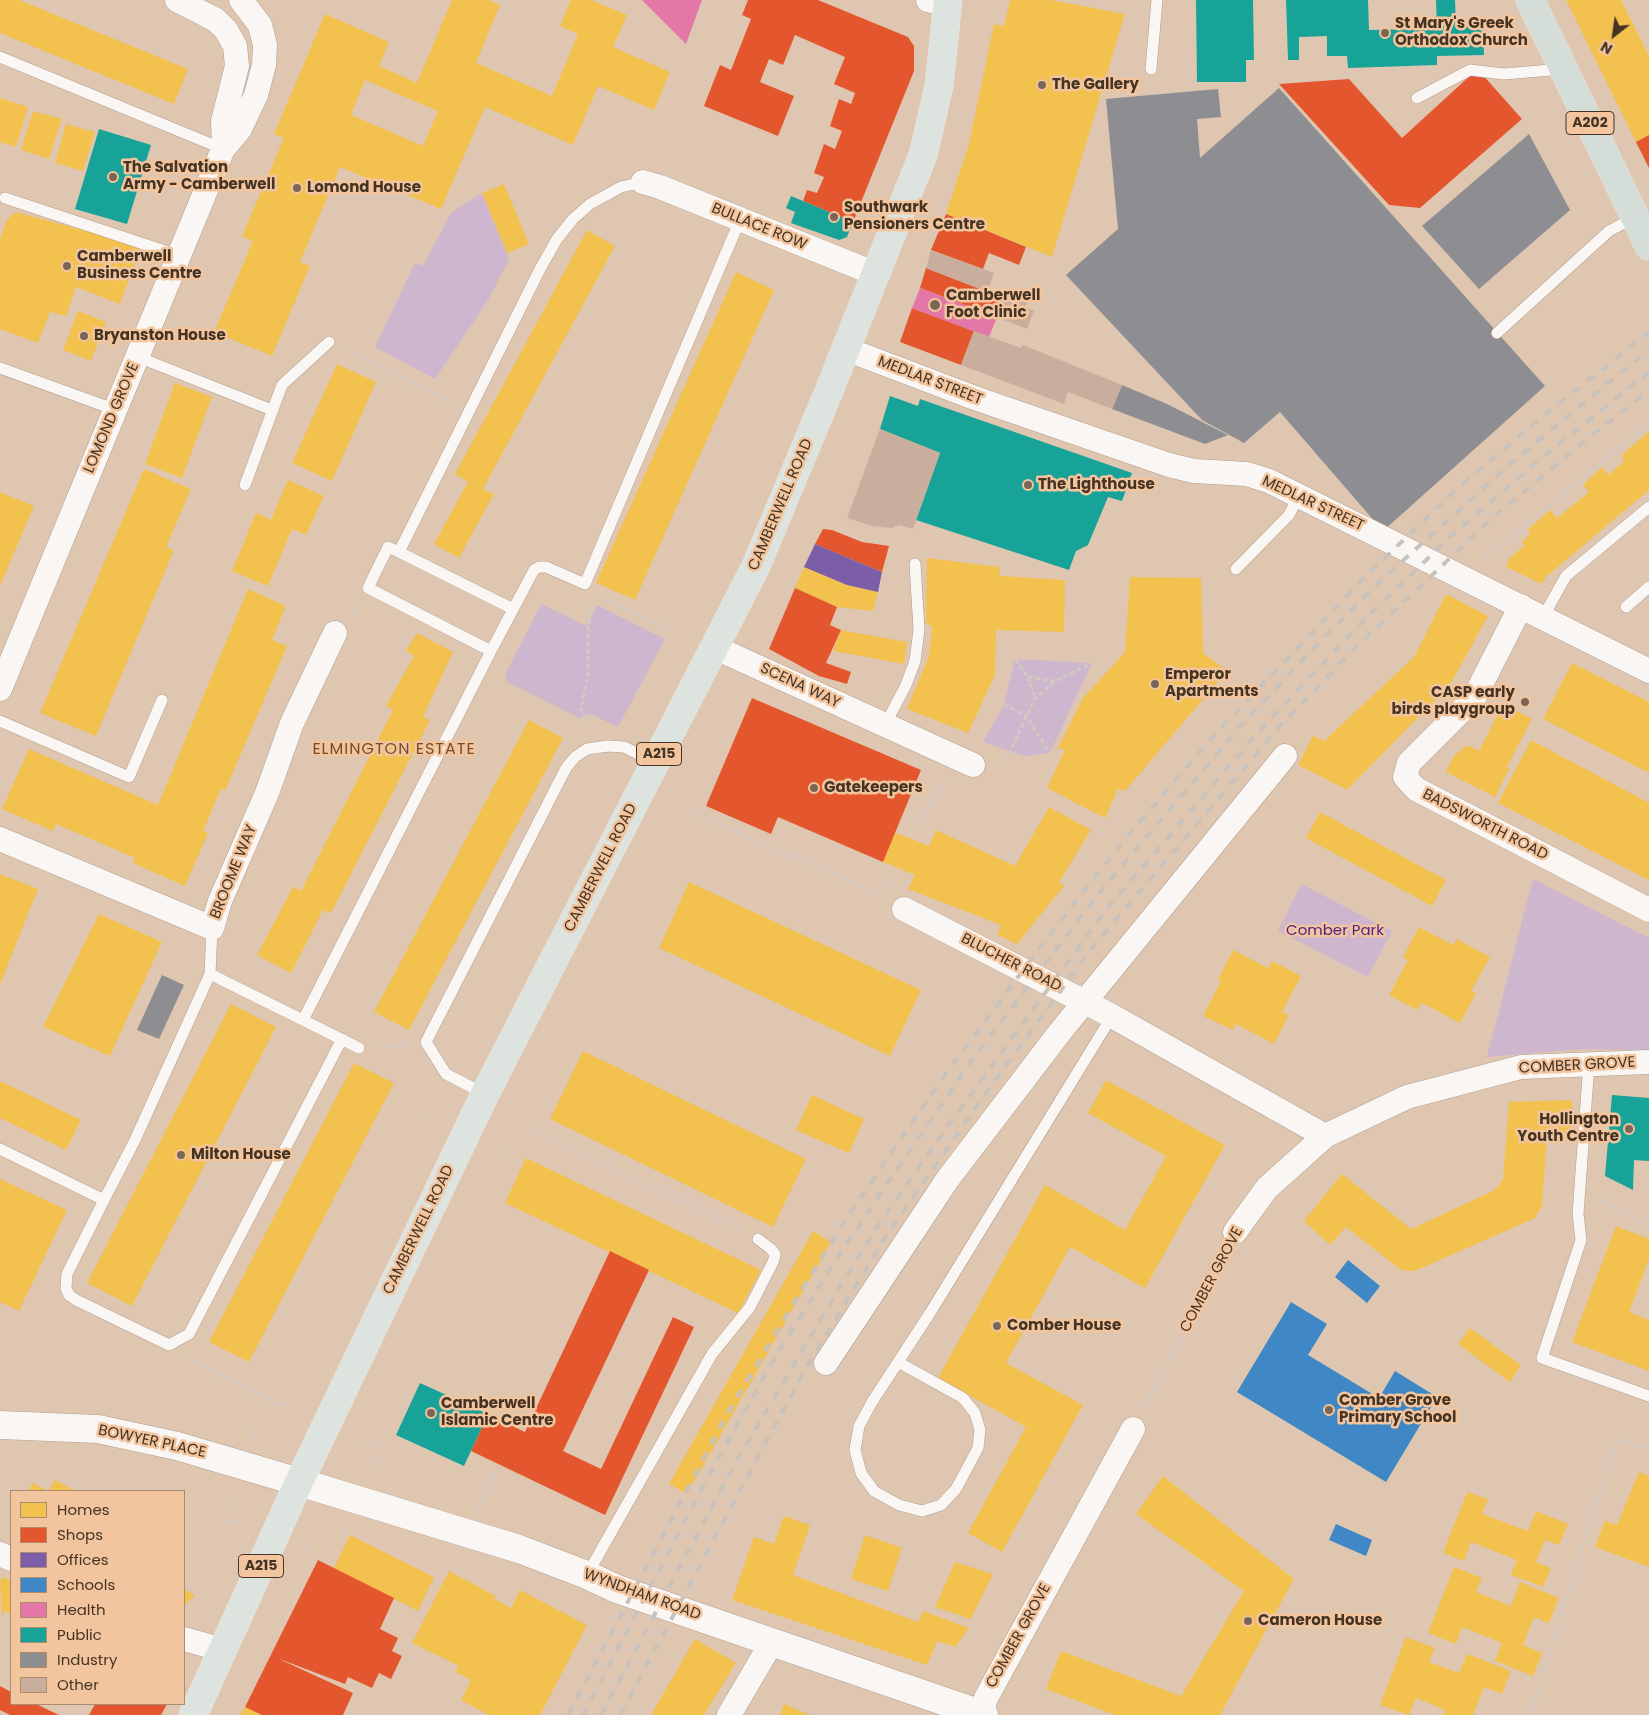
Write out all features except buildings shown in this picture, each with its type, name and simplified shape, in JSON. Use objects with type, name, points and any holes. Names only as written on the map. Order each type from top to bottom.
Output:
[{"type":"highway","name":"A202","points":[[1530,0],[1649,246]]},
{"type":"main road","name":"CAMBERWELL ROAD","points":[[193,1715],[299,1482],[485,1094],[655,762],[716,648],[756,566],[876,274],[923,154],[939,86],[942,2]]},
{"type":"street","name":"LOMOND GROVE","points":[[177,0],[202,11],[226,30],[235,46],[237,66],[223,121],[223,148]]},
{"type":"street","name":"LOMOND GROVE","points":[[0,689],[223,148],[240,129],[248,115],[261,80],[265,60],[265,45],[260,25],[244,3]]},
{"type":"street","name":"BULLACE ROW","points":[[643,182],[660,187],[876,274]]},
{"type":"street","name":"MEDLAR STREET","points":[[846,348],[972,397],[1169,465],[1194,471],[1247,474],[1269,481],[1649,671]]},
{"type":"street","name":"BADSWORTH ROAD","points":[[1521,606],[1474,698],[1409,763],[1405,777],[1416,789],[1649,910]]},
{"type":"street","name":"BROOME WAY","points":[[0,839],[212,928],[220,901],[267,794],[288,732],[335,633]]},
{"type":"street","name":"SCENA WAY","points":[[716,648],[966,762]]},
{"type":"street","points":[[826,1363],[947,1180],[1060,1032],[1285,756]]},
{"type":"street","name":"BLUCHER ROAD","points":[[904,909],[1112,1016],[1325,1136]]},
{"type":"street","name":"COMBER GROVE","points":[[1235,1232],[1267,1188],[1325,1136],[1407,1097],[1521,1067],[1649,1062]]},
{"type":"street","name":"BOWYER PLACE","points":[[0,1425],[61,1426],[116,1432],[225,1458],[299,1482]]},
{"type":"street","name":"COMBER GROVE","points":[[982,1714],[986,1698],[1133,1429]]},
{"type":"street","name":"WYNDHAM ROAD","points":[[299,1482],[520,1549],[587,1575],[617,1589],[982,1714]]},
{"type":"street","points":[[185,1639],[223,1650]]},
{"type":"street","points":[[729,1715],[772,1642]]},
{"type":"lane","points":[[1150,69],[1156,0]]},
{"type":"lane","points":[[0,57],[223,148]]},
{"type":"lane","points":[[1417,98],[1470,70],[1504,74],[1564,69]]},
{"type":"lane","points":[[399,552],[557,239],[573,219],[590,204],[621,187],[643,182]]},
{"type":"lane","points":[[5,198],[180,256]]},
{"type":"lane","points":[[1498,333],[1609,231],[1635,217]]},
{"type":"lane","points":[[303,1020],[530,575],[539,567],[552,569],[585,584],[740,220]]},
{"type":"lane","points":[[245,485],[282,385],[329,342]]},
{"type":"lane","points":[[138,357],[272,410]]},
{"type":"lane","points":[[0,368],[116,410]]},
{"type":"lane","points":[[1236,570],[1289,515],[1299,495]]},
{"type":"lane","points":[[1543,617],[1566,576],[1649,507]]},
{"type":"lane","points":[[491,650],[368,588],[388,547],[513,608]]},
{"type":"lane","points":[[885,725],[906,685],[915,661],[919,630],[915,564]]},
{"type":"lane","points":[[1626,606],[1649,588]]},
{"type":"lane","points":[[0,721],[130,777],[162,700]]},
{"type":"lane","points":[[485,1094],[446,1074],[426,1042],[570,762],[587,749],[608,746],[624,747],[655,762]]},
{"type":"lane","points":[[212,928],[210,974],[135,1140],[68,1274],[66,1288],[70,1295],[76,1300],[169,1345],[189,1334],[342,1039]]},
{"type":"lane","points":[[210,974],[359,1048]]},
{"type":"lane","points":[[898,1362],[963,1398],[975,1413],[980,1430],[978,1448],[956,1489],[941,1506],[922,1511],[900,1505],[874,1491],[861,1473],[855,1450],[859,1426],[898,1362],[1112,1016]]},
{"type":"lane","points":[[1589,1063],[1580,1196],[1581,1240],[1542,1358],[1649,1396]]},
{"type":"lane","points":[[0,1149],[104,1200]]},
{"type":"lane","points":[[587,1575],[712,1354],[750,1307],[766,1276],[775,1254],[758,1239]]},
{"type":"path","points":[[329,342],[468,412]]},
{"type":"path","points":[[1467,579],[1491,551],[1649,423]]},
{"type":"path","points":[[587,727],[581,708],[589,661],[588,627],[595,595],[666,628]]},
{"type":"path","points":[[1015,659],[1028,677],[1034,698]]},
{"type":"path","points":[[1010,752],[1034,698],[1056,681],[1092,663]]},
{"type":"path","points":[[1028,677],[1056,681]]},
{"type":"path","points":[[1004,704],[1026,716],[1050,753]]},
{"type":"path","points":[[916,828],[966,762]]},
{"type":"path","points":[[687,811],[884,896],[904,909]]},
{"type":"path","points":[[359,1048],[426,1042]]},
{"type":"path","points":[[428,1112],[434,1115]]},
{"type":"path","points":[[527,1126],[758,1239]]},
{"type":"path","points":[[501,1149],[513,1155]]},
{"type":"path","points":[[1580,1196],[1600,1199],[1649,1227]]},
{"type":"path","name":"COMBER GROVE","points":[[1133,1429],[1235,1232]]},
{"type":"path","points":[[169,1345],[177,1352],[282,1405],[290,1407]]},
{"type":"path","points":[[517,1426],[523,1414]]},
{"type":"path","points":[[253,1437],[255,1427]]},
{"type":"path","points":[[366,1440],[376,1445]]},
{"type":"path","points":[[1530,1715],[1617,1440],[1649,1448]]},
{"type":"path","points":[[371,1465],[378,1457]]},
{"type":"path","points":[[466,1533],[497,1469]]},
{"type":"path","points":[[223,1508],[232,1501]]},
{"type":"path","points":[[228,1522],[240,1522]]},
{"type":"path","points":[[344,1536],[348,1527]]},
{"type":"path","points":[[305,1549],[312,1552]]},
{"type":"green space","points":[[482,193],[509,259],[488,300],[435,379],[375,347],[415,263],[423,266],[451,213]]},
{"type":"green space","points":[[541,604],[587,626],[597,605],[665,639],[618,727],[591,714],[579,718],[507,682],[506,673]]},
{"type":"green space","points":[[1015,659],[1092,663],[1050,753],[1024,756],[983,742],[1004,704]]},
{"type":"green space","points":[[1533,879],[1649,938],[1649,1050],[1582,1049],[1487,1057]]},
{"type":"green space","name":"Comber Park","points":[[1301,884],[1392,931],[1368,977],[1278,931]]},
{"type":"railway","points":[[568,1715],[726,1416],[806,1283],[850,1213],[945,1075],[1053,930],[1127,837],[1216,733],[1371,571],[1457,489],[1540,419],[1649,332]]},
{"type":"railway","points":[[583,1715],[707,1479],[774,1359],[839,1255],[971,1061],[1100,892],[1237,730],[1378,583],[1509,465],[1649,349]]},
{"type":"railway","points":[[601,1715],[737,1460],[846,1277],[882,1220],[947,1127],[1106,910],[1260,730],[1366,618],[1448,539],[1539,460],[1649,372]]},
{"type":"railway","points":[[620,1715],[803,1373],[888,1233],[991,1086],[1091,949],[1281,725],[1356,647],[1486,524],[1570,453],[1649,390]]},
{"type":"place","name":"St Mary's Greek Orthodox Church","points":[[1385,33]]},
{"type":"place","name":"The Gallery","points":[[1042,85]]},
{"type":"place","name":"The Salvation Army - Camberwell","points":[[113,177]]},
{"type":"place","name":"Lomond House","points":[[297,188]]},
{"type":"place","name":"Southwark Pensioners Centre","points":[[834,217]]},
{"type":"place","name":"Camberwell Business Centre","points":[[67,266]]},
{"type":"place","name":"Camberwell Foot Clinic","points":[[935,305]]},
{"type":"place","name":"Bryanston House","points":[[84,336]]},
{"type":"place","name":"The Lighthouse","points":[[1028,485]]},
{"type":"place","name":"Emperor Apartments","points":[[1155,684]]},
{"type":"place","name":"CASP early birds playgroup","points":[[1525,702]]},
{"type":"place","name":"Gatekeepers","points":[[814,788]]},
{"type":"place","name":"Hollington Youth Centre","points":[[1629,1129]]},
{"type":"place","name":"Milton House","points":[[181,1155]]},
{"type":"place","name":"Comber House","points":[[997,1326]]},
{"type":"place","name":"Comber Grove Primary School","points":[[1329,1410]]},
{"type":"place","name":"Camberwell Islamic Centre","points":[[431,1413]]},
{"type":"place","name":"Cameron House","points":[[1248,1621]]},
{"type":"district","name":"ELMINGTON ESTATE","points":[[394,750]]}]
